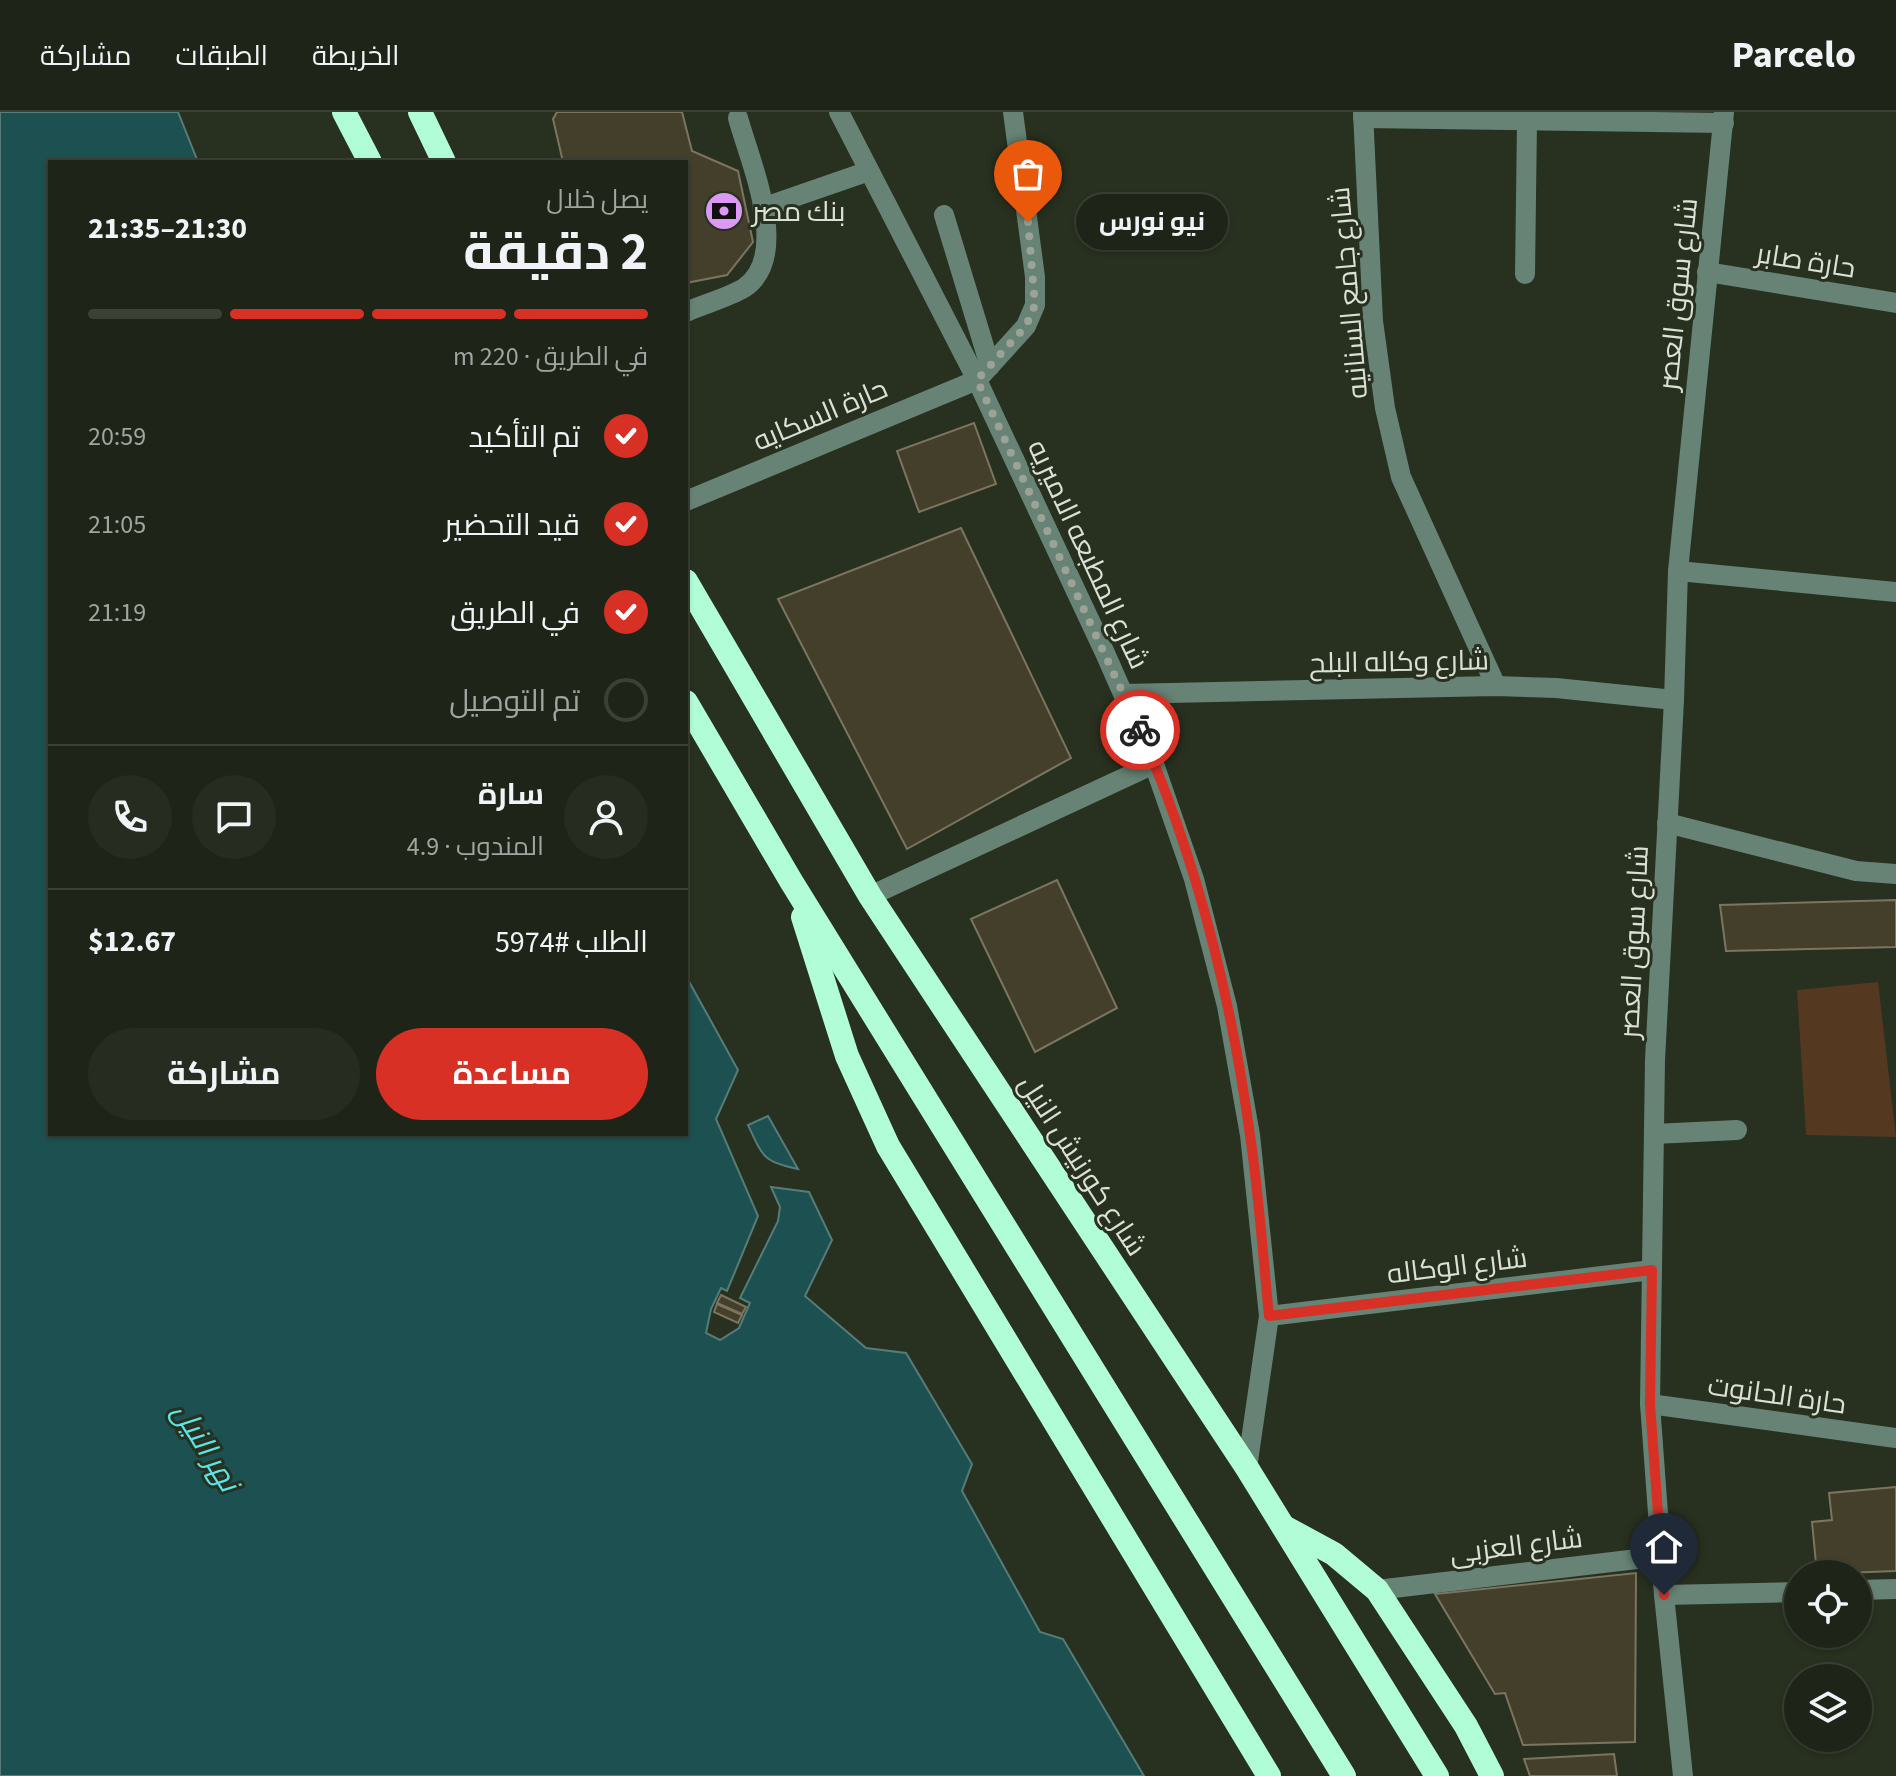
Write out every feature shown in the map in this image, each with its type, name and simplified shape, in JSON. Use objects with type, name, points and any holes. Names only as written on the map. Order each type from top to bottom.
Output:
[{"type":"highway","points":[[344,112],[369,160]]},
{"type":"highway","points":[[420,112],[443,160]]},
{"type":"highway","name":"شارع كورنيش النيل","points":[[688,584],[870,896],[1247,1468],[1428,1773]]},
{"type":"highway","points":[[688,705],[791,881],[1344,1776]]},
{"type":"highway","points":[[791,881],[847,1056],[888,1146],[1269,1776]]},
{"type":"highway","points":[[1285,1528],[1334,1554],[1377,1590],[1466,1726],[1492,1776]]},
{"type":"street","name":"شارع المطبعه الاميريه","points":[[839,112],[983,373],[1154,764],[1194,879],[1227,1006],[1250,1135],[1269,1316],[1247,1468]]},
{"type":"street","points":[[983,373],[1026,326],[1035,305],[1035,277],[1013,112]]},
{"type":"street","points":[[1363,115],[1527,121],[1724,118]]},
{"type":"street","name":"شارع جامع السنانيه","points":[[1363,115],[1373,321],[1385,408],[1401,477],[1496,686]]},
{"type":"street","points":[[688,311],[744,288],[760,273],[766,254],[768,229],[738,118]]},
{"type":"street","name":"شارع سوق العصر","points":[[1683,1776],[1664,1595],[1650,1404],[1654,1134],[1678,571],[1724,118]]},
{"type":"street","points":[[1525,274],[1527,121]]},
{"type":"street","points":[[762,208],[869,171]]},
{"type":"street","points":[[944,215],[983,373]]},
{"type":"street","name":"حارة صابر","points":[[1707,272],[1896,303]]},
{"type":"street","name":"حارة السكايه","points":[[688,500],[983,373]]},
{"type":"street","points":[[1678,571],[1896,592]]},
{"type":"street","name":"شارع وكاله البلح","points":[[1124,694],[1496,686],[1556,688],[1674,700]]},
{"type":"street","points":[[870,896],[1154,764]]},
{"type":"street","points":[[1667,823],[1856,871],[1896,874]]},
{"type":"street","points":[[1654,1134],[1737,1130]]},
{"type":"street","name":"شارع الوكاله","points":[[1269,1316],[1652,1270]]},
{"type":"street","name":"حارة الحانوت","points":[[1650,1404],[1896,1438]]},
{"type":"street","name":"شارع العزبى","points":[[1377,1590],[1662,1556]]},
{"type":"street","points":[[1872,1590],[1896,1589]]},
{"type":"street","points":[[1664,1595],[1784,1592]]},
{"type":"shaded area","points":[[1878,982],[1896,1137],[1806,1135],[1797,990]]},
{"type":"water","name":"نهر النيل","points":[[0,112],[178,112],[197,160],[48,160],[48,1136],[688,1136],[688,980],[738,1070],[716,1119],[758,1216],[727,1291],[721,1288],[711,1309],[706,1333],[720,1340],[739,1328],[750,1303],[740,1298],[778,1221],[780,1207],[771,1187],[809,1192],[832,1240],[805,1296],[866,1348],[906,1353],[972,1464],[962,1491],[1040,1632],[1063,1639],[1144,1776],[0,1776]]},
{"type":"water","points":[[768,1116],[798,1169],[771,1160],[757,1144],[748,1125]]},
{"type":"building","points":[[557,112],[682,112],[692,151],[738,171],[753,242],[727,275],[688,283],[688,160],[563,160],[553,119]]},
{"type":"building","points":[[974,423],[996,484],[919,512],[897,451]]},
{"type":"building","points":[[961,528],[1071,758],[907,849],[778,599]]},
{"type":"building","points":[[1057,880],[1117,1008],[1035,1052],[971,919]]},
{"type":"building","points":[[1896,900],[1896,947],[1726,951],[1720,905]]},
{"type":"building","points":[[721,1295],[746,1307],[742,1314],[717,1303]]},
{"type":"building","points":[[717,1304],[742,1315],[738,1323],[714,1312]]},
{"type":"building","points":[[1896,1487],[1896,1571],[1872,1572],[1872,1560],[1816,1560],[1812,1522],[1832,1520],[1829,1493]]},
{"type":"building","points":[[1636,1573],[1635,1742],[1523,1745],[1505,1693],[1495,1694],[1435,1594]]},
{"type":"building","points":[[1614,1754],[1617,1776],[1530,1776],[1524,1759]]},
{"type":"way so far","points":[[1028,222],[1035,305],[1026,326],[977,380],[1140,730]]},
{"type":"place","name":"بنك مصر","points":[[724,211]]},
{"type":"place","name":"نيو نورس","points":[[1028,222]]},
{"type":"route","points":[[1140,730],[1194,879],[1227,1006],[1250,1135],[1269,1316],[1652,1270],[1650,1404],[1664,1595]]}]
